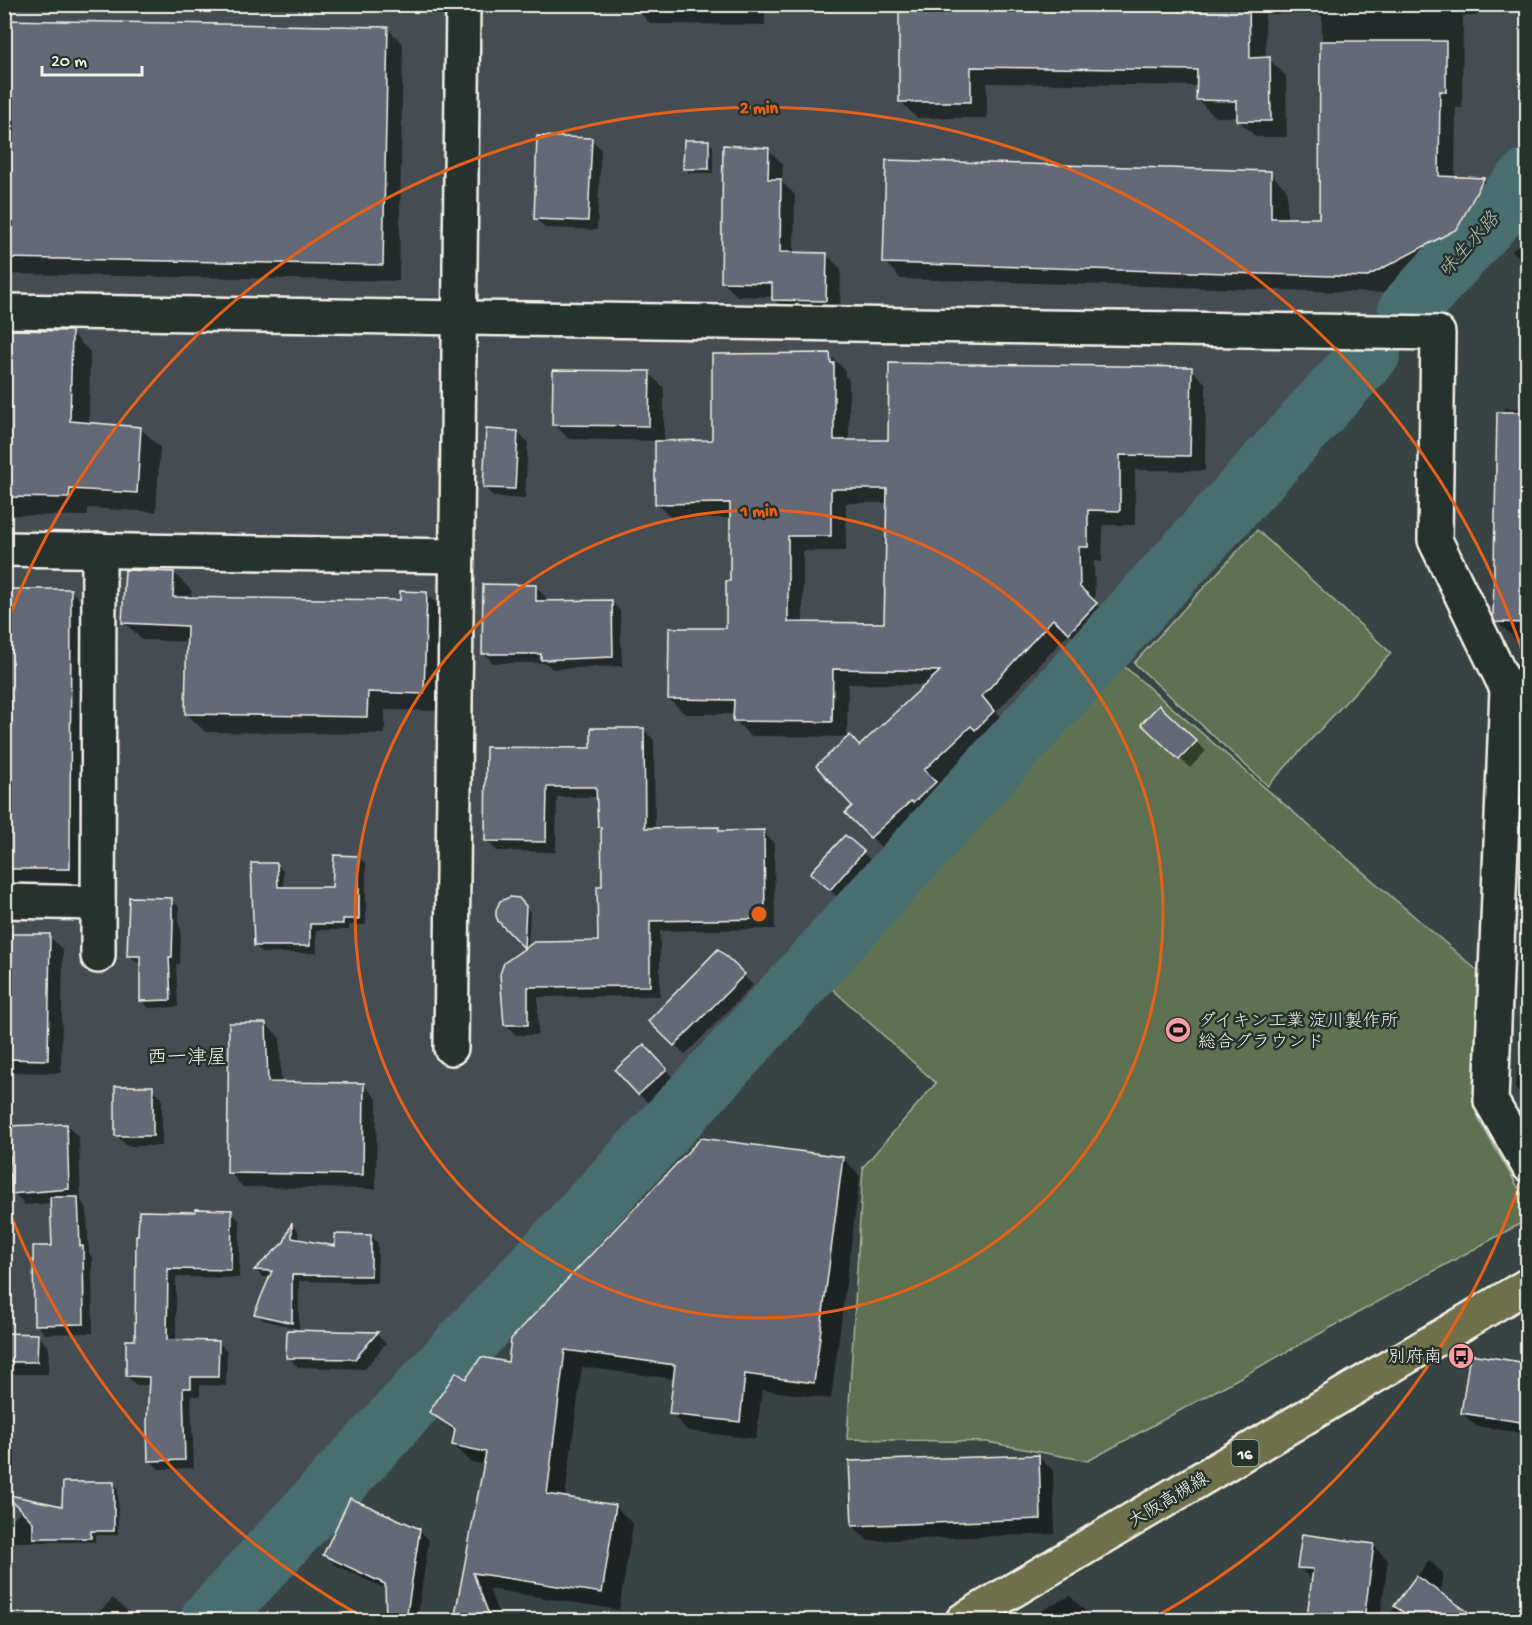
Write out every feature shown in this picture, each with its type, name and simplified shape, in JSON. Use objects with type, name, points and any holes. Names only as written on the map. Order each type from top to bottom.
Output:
[{"type":"main road","name":"大阪高槻線","points":[[963,1620],[1527,1285]]},
{"type":"lane","points":[[451,1048],[463,4]]},
{"type":"lane","points":[[4,311],[1438,333],[1435,540],[1507,689],[1491,1101],[1527,1165]]},
{"type":"lane","points":[[4,549],[457,556]]},
{"type":"lane","points":[[98,956],[99,550]]},
{"type":"lane","points":[[4,902],[98,903]]},
{"type":"shaded area","points":[[5,5],[1527,5],[1527,151],[177,1620],[5,1620]]},
{"type":"green space","points":[[1257,530],[1391,653],[1268,786],[1134,663]]},
{"type":"green space","name":"ダイキン工業 淀川製作所 総合グラウンド","points":[[1118,661],[1479,972],[1479,1120],[1527,1203],[1527,1220],[1088,1461],[987,1442],[847,1439],[863,1167],[936,1083],[818,976]]},
{"type":"building","points":[[899,4],[1249,4],[1250,58],[1270,57],[1271,121],[1237,121],[1237,101],[1196,100],[1197,70],[971,67],[971,102],[899,102]]},
{"type":"building","points":[[4,20],[388,27],[383,265],[4,258]]},
{"type":"building","points":[[1320,41],[1446,41],[1446,92],[1440,91],[1439,176],[1484,178],[1457,229],[1366,277],[883,263],[886,160],[1271,171],[1271,218],[1319,218]]},
{"type":"building","points":[[537,136],[592,138],[588,221],[534,219]]},
{"type":"building","points":[[684,140],[709,140],[709,169],[683,169]]},
{"type":"building","points":[[723,145],[769,148],[768,179],[781,179],[780,252],[827,253],[826,301],[772,300],[772,283],[721,282]]},
{"type":"building","points":[[4,330],[72,331],[70,421],[141,427],[137,493],[70,489],[69,498],[4,497]]},
{"type":"building","points":[[830,353],[831,363],[834,363],[834,440],[888,440],[889,363],[1192,367],[1190,456],[1120,455],[1120,511],[1088,510],[1088,547],[1079,547],[1080,587],[1097,603],[1069,633],[1053,619],[982,696],[994,711],[975,730],[971,726],[924,770],[936,782],[870,838],[845,813],[852,806],[816,766],[850,735],[859,746],[940,671],[833,669],[832,722],[733,721],[734,700],[668,699],[669,628],[726,628],[726,581],[730,581],[730,503],[655,504],[655,441],[712,440],[712,354]],"holes":[[[831,489],[887,489],[884,623],[788,622],[788,536],[831,536]]]},
{"type":"building","points":[[553,370],[650,371],[649,426],[552,425]]},
{"type":"building","points":[[1497,412],[1527,412],[1527,623],[1495,622],[1493,617]]},
{"type":"building","points":[[486,429],[518,431],[515,489],[483,488]]},
{"type":"building","points":[[125,570],[174,572],[173,597],[400,600],[400,591],[427,592],[424,694],[368,692],[367,717],[185,714],[187,626],[122,623]]},
{"type":"building","points":[[483,584],[536,585],[536,601],[612,600],[613,657],[541,660],[541,654],[482,654]]},
{"type":"building","points":[[4,589],[71,589],[70,869],[4,869]]},
{"type":"building","points":[[1159,705],[1197,741],[1179,760],[1141,724]]},
{"type":"building","points":[[591,728],[644,728],[645,828],[719,827],[719,831],[764,830],[765,919],[650,921],[650,986],[528,987],[528,1025],[504,1025],[500,974],[504,963],[534,942],[598,941],[597,886],[602,886],[601,827],[598,827],[596,787],[547,787],[546,842],[485,841],[486,747],[591,748]]},
{"type":"building","points":[[845,835],[864,851],[830,890],[810,873]]},
{"type":"building","points":[[334,855],[359,856],[359,919],[343,919],[343,924],[310,924],[310,946],[254,946],[251,863],[277,863],[278,887],[332,887]]},
{"type":"building","points":[[129,897],[172,898],[172,957],[169,957],[171,1000],[140,1001],[140,956],[127,956]]},
{"type":"building","points":[[510,897],[519,898],[526,906],[524,948],[496,916],[500,901]]},
{"type":"building","points":[[4,934],[50,934],[48,1060],[4,1059]]},
{"type":"building","points":[[718,949],[745,974],[674,1046],[648,1021]]},
{"type":"building","points":[[229,1023],[266,1023],[268,1082],[364,1083],[363,1175],[227,1173]]},
{"type":"building","points":[[644,1044],[667,1069],[638,1095],[615,1070]]},
{"type":"building","points":[[115,1086],[153,1086],[153,1136],[115,1136]]},
{"type":"building","points":[[67,1124],[69,1189],[11,1194],[10,1156],[4,1156],[4,1126]]},
{"type":"building","points":[[701,1138],[843,1157],[814,1383],[745,1374],[740,1422],[669,1414],[675,1365],[565,1350],[547,1494],[616,1505],[602,1593],[473,1573],[491,1620],[454,1620],[486,1452],[452,1445],[455,1429],[429,1412],[456,1372],[466,1379],[481,1357],[508,1362],[511,1339]]},
{"type":"building","points":[[50,1197],[78,1197],[80,1246],[83,1246],[84,1324],[34,1325],[33,1246],[52,1246]]},
{"type":"building","points":[[195,1209],[232,1210],[231,1270],[168,1269],[167,1340],[219,1341],[218,1377],[191,1377],[191,1388],[183,1388],[185,1460],[148,1461],[149,1377],[126,1376],[126,1340],[135,1340],[136,1235],[138,1235],[139,1211],[195,1212]]},
{"type":"building","points":[[292,1222],[292,1238],[335,1246],[335,1234],[371,1235],[371,1276],[292,1275],[292,1323],[254,1314],[272,1271],[254,1270],[284,1242]]},
{"type":"building","points":[[287,1330],[378,1332],[355,1359],[286,1358]]},
{"type":"building","points":[[4,1333],[38,1334],[37,1362],[4,1362]]},
{"type":"building","points":[[1470,1354],[1527,1363],[1527,1423],[1461,1413]]},
{"type":"building","points":[[1039,1455],[1041,1519],[852,1526],[849,1461]]},
{"type":"building","points":[[63,1482],[114,1482],[114,1531],[91,1531],[91,1538],[33,1538],[33,1522],[5,1494],[62,1506]]},
{"type":"building","points":[[350,1498],[420,1529],[406,1620],[386,1620],[385,1584],[323,1555]]},
{"type":"building","points":[[1302,1534],[1374,1544],[1364,1620],[1307,1616],[1313,1569],[1297,1568]]},
{"type":"building","points":[[1416,1576],[1480,1620],[1415,1620],[1394,1606]]},
{"type":"waterway","name":"味生水路","points":[[1408,310],[1528,179]]},
{"type":"waterway","points":[[210,1620],[751,1035],[1371,352]]},
{"type":"place","name":"ダイキン工業 淀川製作所 総合グラウンド","points":[[1178,1030]]},
{"type":"place","name":"別府南","points":[[1461,1356]]},
{"type":"district","name":"西一津屋","points":[[187,1056]]}]
